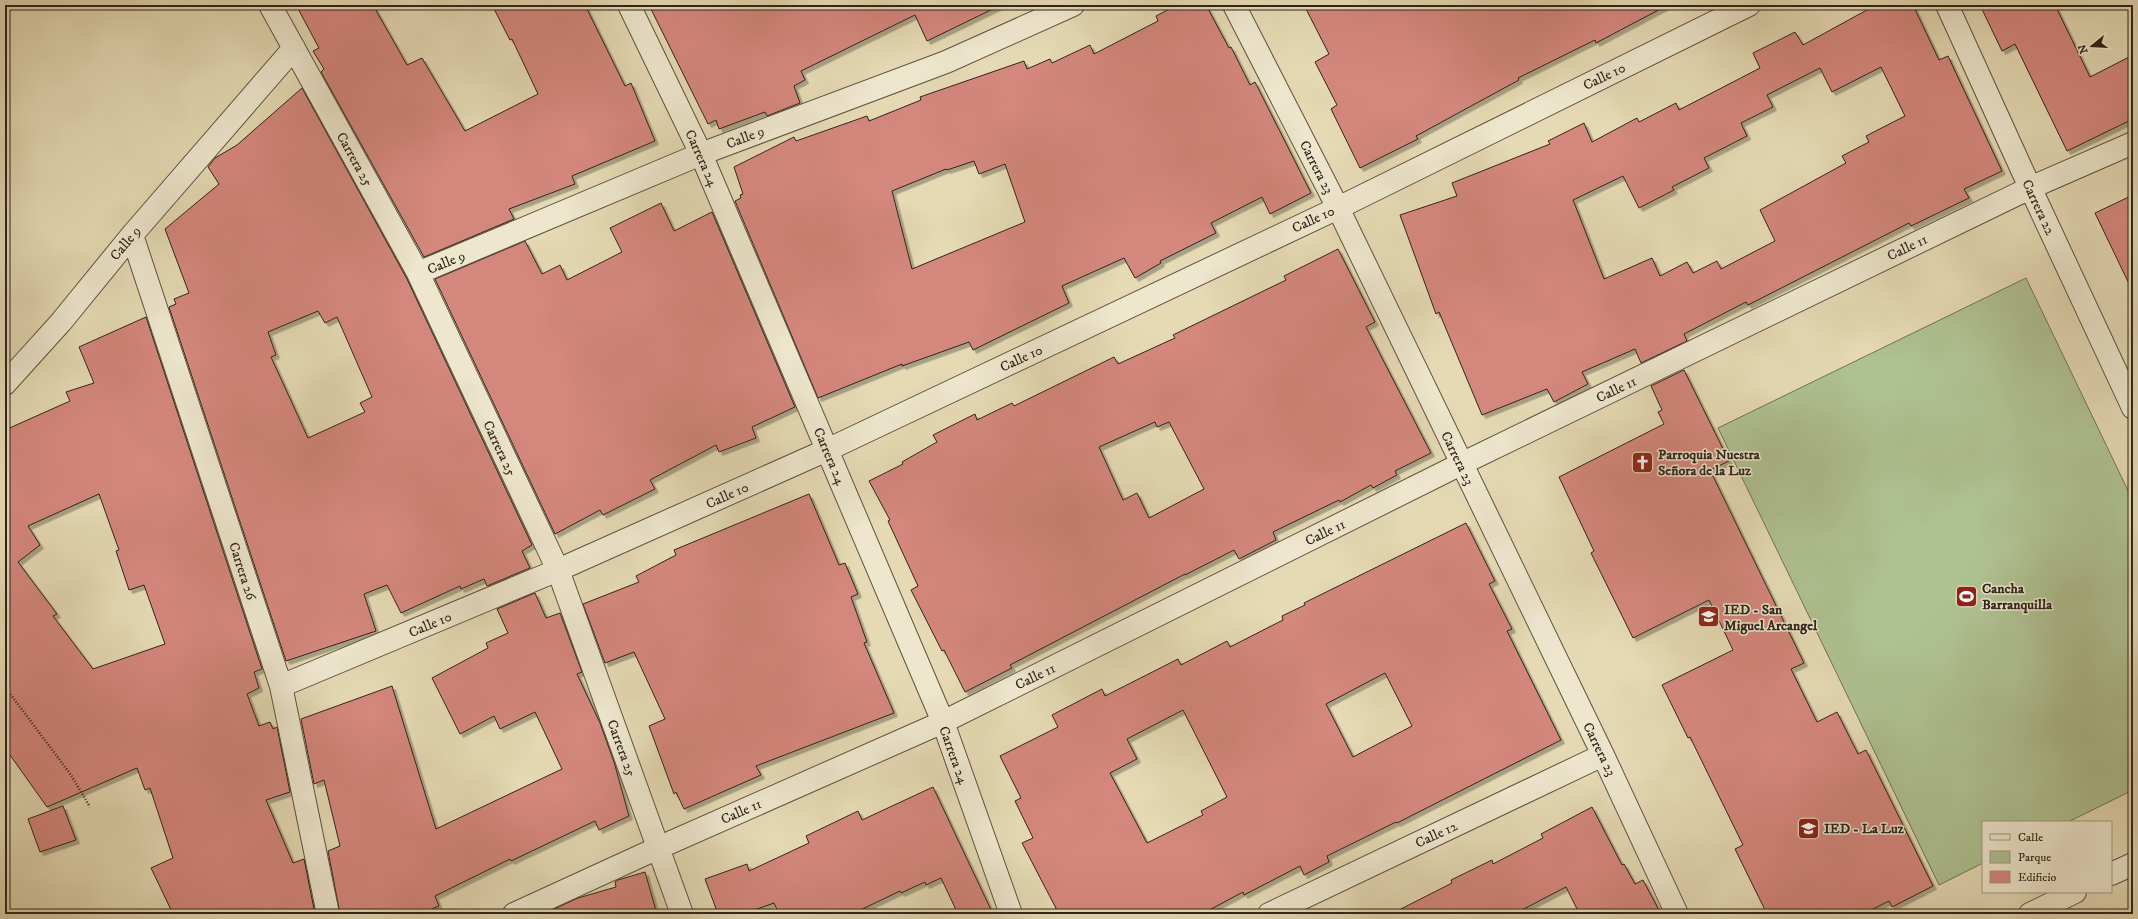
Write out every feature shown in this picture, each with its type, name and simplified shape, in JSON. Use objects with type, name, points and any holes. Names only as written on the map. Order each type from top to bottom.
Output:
[{"type":"street","name":"Carrera 25","points":[[270,5],[418,273],[558,570],[682,914]]},
{"type":"street","name":"Carrera 24","points":[[629,5],[701,154],[943,722],[1012,914]]},
{"type":"street","name":"Calle 9","points":[[418,273],[701,154],[946,62],[1073,5]]},
{"type":"street","name":"Carrera 23","points":[[1234,5],[1338,208],[1603,755],[1678,914]]},
{"type":"street","name":"Calle 10","points":[[281,686],[558,570],[827,450],[1338,208],[1749,5]]},
{"type":"street","name":"Carrera 22","points":[[1947,5],[2030,188],[2133,408]]},
{"type":"street","name":"Calle 9","points":[[5,384],[61,322],[132,235],[294,48]]},
{"type":"street","name":"Calle 11","points":[[514,914],[658,848],[943,722],[1461,464],[2030,188],[2133,143]]},
{"type":"street","name":"Carrera 26","points":[[132,235],[281,686],[328,914]]},
{"type":"street","name":"Calle 12","points":[[1269,914],[1603,755]]},
{"type":"street","points":[[2112,874],[2133,864]]},
{"type":"street","points":[[2030,914],[2073,893]]},
{"type":"path","points":[[5,687],[71,775],[90,807]]},
{"type":"green space","name":"Cancha Barranquilla","points":[[2026,278],[2133,501],[2133,790],[2070,821],[1982,821],[1982,864],[1939,885],[1718,428]]},
{"type":"building","points":[[296,5],[373,5],[407,65],[422,58],[465,131],[538,94],[512,39],[510,40],[492,5],[585,5],[625,86],[631,83],[655,141],[572,176],[575,184],[509,209],[514,219],[424,257],[321,72],[324,69],[313,51],[319,48]]},
{"type":"building","points":[[649,5],[1001,5],[927,41],[915,15],[801,71],[805,80],[794,86],[800,103],[767,116],[765,112],[719,129],[716,120],[708,124]]},
{"type":"building","points":[[1177,5],[1206,5],[1229,48],[1231,47],[1250,85],[1255,82],[1311,193],[1270,214],[1262,197],[1211,223],[1216,233],[1160,261],[1161,263],[1135,278],[1124,258],[1062,286],[1069,303],[973,350],[969,342],[902,366],[902,364],[818,398],[735,201],[741,198],[740,195],[743,194],[734,167],[794,137],[796,141],[867,116],[869,121],[921,100],[920,97],[1024,61],[1027,69],[1050,59],[1052,63],[1090,45],[1094,54],[1158,21],[1156,16]],"holes":[[[974,161],[979,174],[1005,164],[1025,222],[912,269],[892,191],[946,169],[947,170]]]},
{"type":"building","points":[[1304,5],[1668,5],[1596,43],[1595,40],[1518,78],[1519,80],[1416,136],[1418,139],[1360,168],[1331,109],[1337,105],[1315,62],[1329,54]]},
{"type":"building","points":[[1876,5],[1913,5],[1939,60],[1948,56],[2002,171],[1964,189],[1969,198],[1911,226],[1909,223],[1748,305],[1746,302],[1684,334],[1687,341],[1641,363],[1635,349],[1582,372],[1588,384],[1554,402],[1547,389],[1482,415],[1439,312],[1436,314],[1400,215],[1457,196],[1452,183],[1550,144],[1548,141],[1584,123],[1592,142],[1637,118],[1639,122],[1676,103],[1679,110],[1760,68],[1753,53],[1795,32],[1803,45]],"holes":[[[1881,67],[1905,116],[1866,136],[1869,142],[1842,156],[1846,163],[1760,210],[1775,241],[1721,269],[1717,261],[1693,273],[1687,262],[1660,276],[1652,258],[1604,279],[1573,200],[1623,176],[1639,208],[1674,190],[1672,187],[1709,168],[1704,158],[1747,136],[1741,123],[1773,107],[1767,95],[1820,68],[1832,92]]]},
{"type":"building","points":[[1980,5],[2055,5],[2090,77],[2133,55],[2133,119],[2067,151],[2015,44],[2002,51]]},
{"type":"building","points":[[302,88],[407,279],[532,545],[522,551],[530,568],[487,586],[484,579],[461,589],[460,586],[401,613],[387,585],[364,594],[376,631],[286,661],[169,307],[176,304],[174,299],[189,293],[165,229],[219,184],[208,167],[215,158],[237,145]],"holes":[[[318,311],[325,323],[337,317],[372,397],[360,403],[365,412],[308,438],[271,357],[276,355],[268,332]]]},
{"type":"building","points":[[2133,195],[2133,292],[2095,213]]},
{"type":"building","points":[[661,203],[674,231],[712,212],[795,407],[752,427],[756,438],[719,452],[716,445],[650,480],[655,489],[603,515],[600,510],[555,534],[435,279],[525,241],[542,274],[560,265],[567,280],[622,252],[610,228]]},
{"type":"building","points":[[1338,249],[1375,322],[1366,327],[1431,453],[1395,471],[1397,475],[1373,488],[1371,485],[1340,502],[1339,500],[1273,532],[1276,540],[1239,559],[1234,550],[1010,665],[1012,668],[965,692],[911,590],[918,586],[888,521],[890,520],[869,481],[903,464],[902,462],[937,442],[933,435],[975,414],[977,420],[1012,403],[1014,406],[1114,357],[1118,364],[1175,338],[1173,335],[1286,280],[1284,276]],"holes":[[[1155,422],[1157,427],[1169,422],[1204,489],[1149,518],[1137,493],[1123,500],[1099,447]]]},
{"type":"building","points":[[146,317],[262,669],[254,672],[259,688],[247,694],[259,726],[270,722],[273,729],[277,727],[290,792],[266,800],[293,863],[304,859],[315,914],[173,914],[151,868],[173,858],[150,788],[145,790],[137,768],[47,807],[5,748],[5,430],[70,401],[66,392],[94,383],[79,347]],"holes":[[[99,494],[119,550],[116,551],[129,590],[144,585],[165,644],[93,669],[53,616],[57,614],[18,562],[40,545],[28,526]]]},
{"type":"building","points":[[1684,370],[1729,461],[1710,470],[1804,663],[1791,669],[1817,722],[1837,712],[1858,754],[1866,750],[1933,886],[1892,907],[1889,901],[1863,914],[1767,914],[1735,849],[1743,845],[1690,737],[1688,738],[1662,685],[1733,650],[1709,600],[1633,638],[1591,553],[1594,551],[1559,477],[1664,424],[1658,412],[1662,410],[1651,386]]},
{"type":"building","points":[[809,494],[839,565],[845,563],[858,594],[851,597],[867,642],[864,643],[894,713],[756,766],[761,775],[684,809],[676,792],[674,794],[649,726],[665,719],[634,652],[605,663],[583,604],[639,582],[636,576],[676,555],[674,550]]},
{"type":"building","points":[[1466,523],[1495,581],[1489,584],[1512,629],[1507,631],[1561,740],[1397,823],[1396,822],[1327,856],[1329,862],[1304,875],[1300,866],[1244,895],[1243,892],[1202,914],[1059,914],[1022,843],[1033,838],[1015,801],[1021,798],[1000,756],[1058,727],[1052,715],[1102,689],[1105,696],[1178,659],[1181,665],[1227,641],[1230,647],[1283,620],[1282,616],[1305,605],[1304,603]],"holes":[[[1385,673],[1412,726],[1353,757],[1326,704]],[[1183,710],[1227,797],[1201,811],[1203,815],[1147,843],[1110,773],[1137,759],[1127,739]]]},
{"type":"building","points":[[535,593],[546,618],[560,613],[582,672],[577,674],[600,723],[614,762],[629,816],[599,830],[595,821],[511,861],[510,859],[435,896],[439,906],[420,914],[340,914],[328,851],[340,846],[324,780],[314,784],[301,719],[392,686],[436,829],[562,769],[535,712],[500,729],[494,716],[460,734],[432,678],[488,648],[486,643],[508,633],[497,609]]},
{"type":"building","points":[[933,787],[993,914],[958,914],[941,878],[926,885],[925,882],[901,893],[900,891],[852,914],[779,914],[774,903],[743,914],[718,914],[705,879],[747,864],[749,871],[809,843],[806,836],[858,811],[862,820]]},
{"type":"building","points":[[63,806],[76,840],[40,852],[28,819]]},
{"type":"building","points":[[1592,807],[1622,865],[1624,864],[1635,884],[1643,880],[1661,914],[1577,914],[1579,913],[1566,887],[1514,914],[1391,914],[1452,883],[1451,880],[1492,860],[1493,864],[1543,838],[1541,834]]},
{"type":"building","points":[[645,872],[657,914],[552,914],[552,910],[578,898],[616,887],[615,882],[618,880]]},
{"type":"place","name":"Parroquia Nuestra Señora de la Luz","points":[[1642,462]]},
{"type":"place","name":"Cancha Barranquilla","points":[[1966,596]]},
{"type":"place","name":"IED - San Miguel Arcangel","points":[[1708,617]]},
{"type":"place","name":"IED - La Luz","points":[[1809,828]]}]
